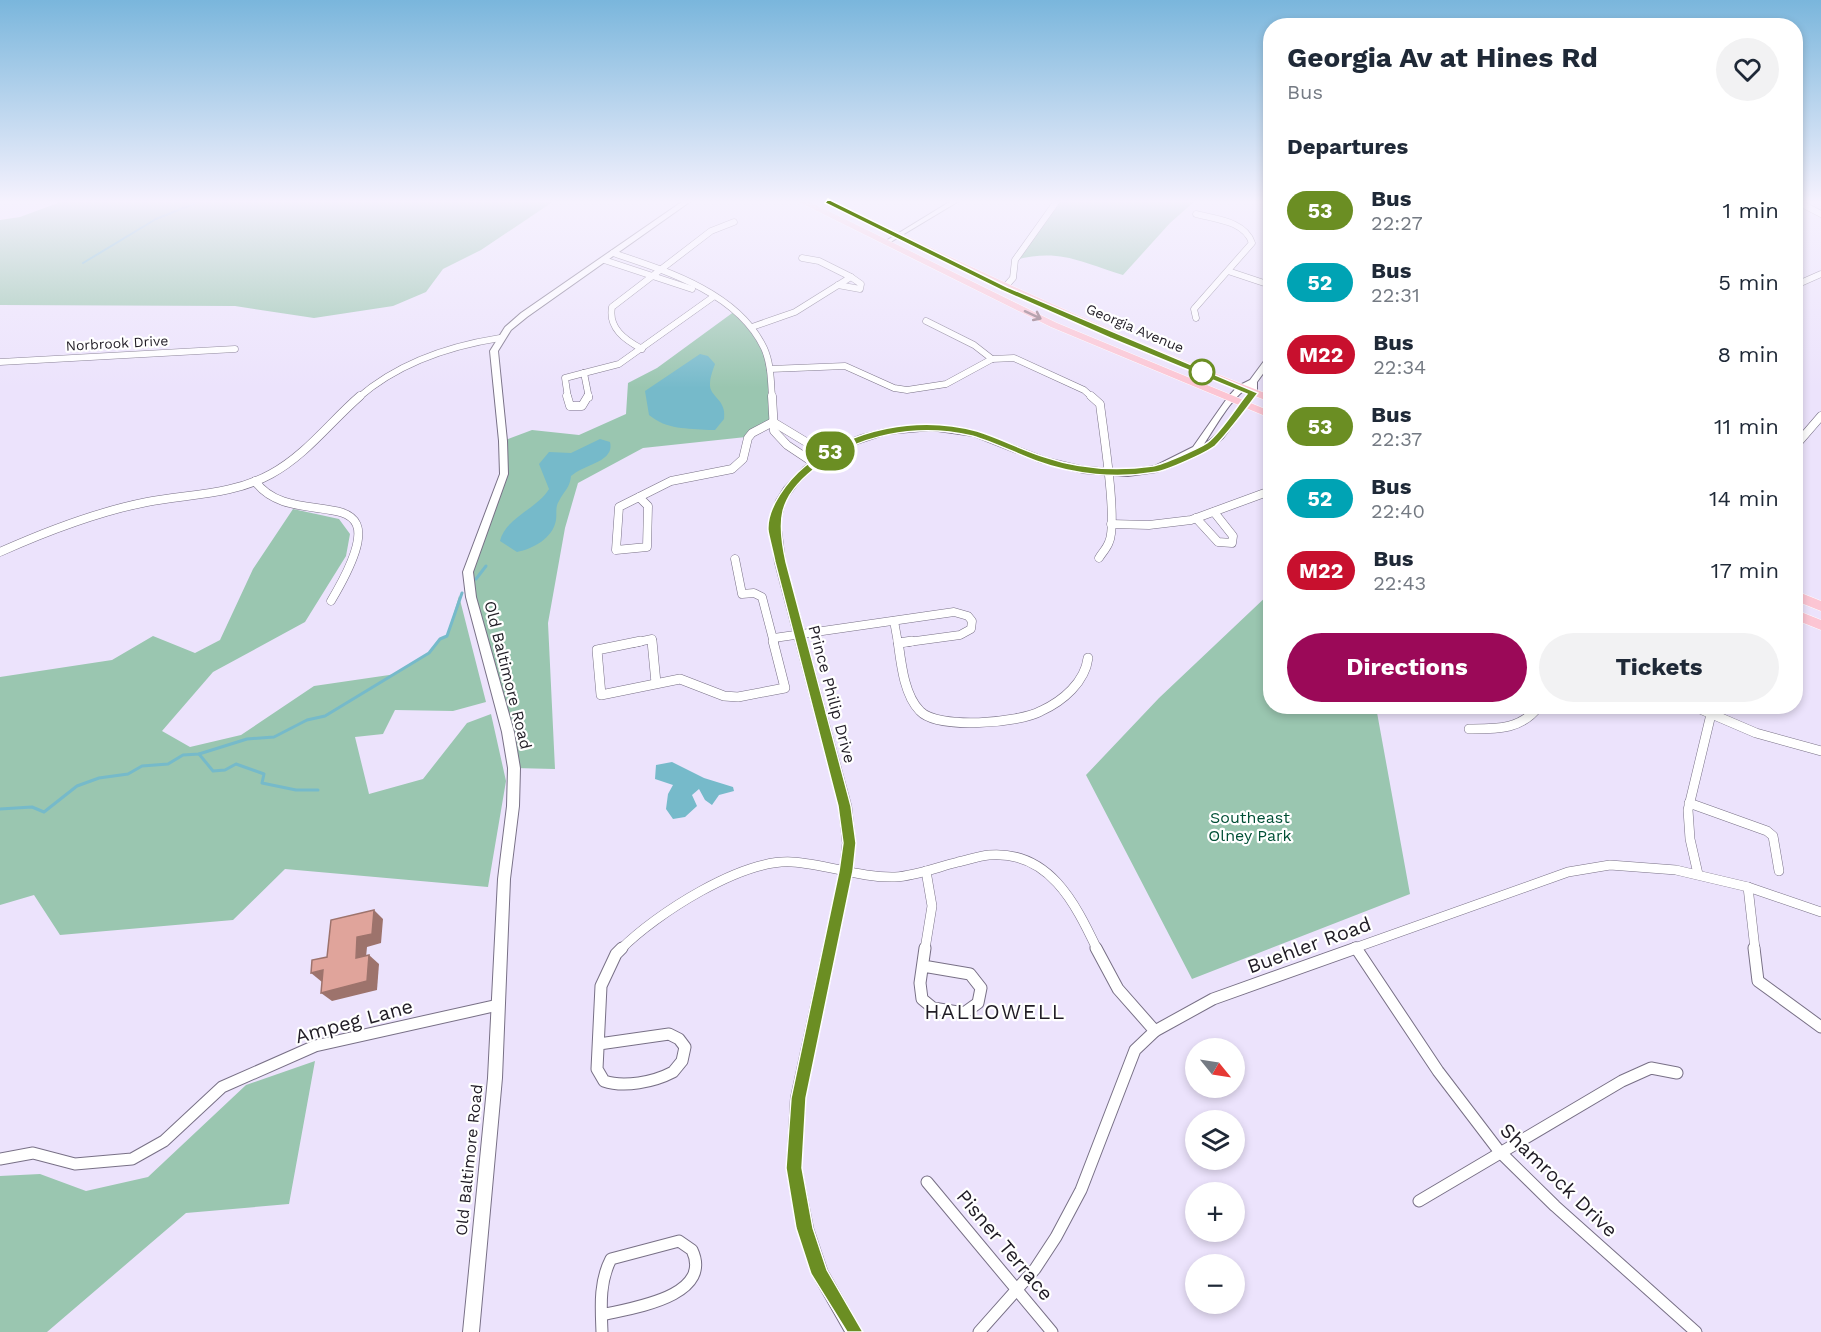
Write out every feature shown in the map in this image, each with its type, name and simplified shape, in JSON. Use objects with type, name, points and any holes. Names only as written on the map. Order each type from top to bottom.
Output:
[{"type":"main road","name":"Georgia Avenue","points":[[928,263],[1054,325],[1263,412]]},
{"type":"main road","name":"Georgia Avenue","points":[[953,263],[1004,288],[1241,388],[1253,387],[1263,394]]},
{"type":"main road","points":[[1803,600],[1821,606]]},
{"type":"main road","points":[[1803,618],[1821,625]]},
{"type":"street","points":[[0,552],[86,518],[134,504],[229,489],[255,481],[315,442],[365,392],[388,377],[461,346],[500,338],[524,315],[599,263]]},
{"type":"street","points":[[625,263],[703,292]]},
{"type":"street","points":[[641,263],[662,268],[713,297],[752,327],[765,350],[770,369],[774,431],[779,438],[814,463]]},
{"type":"street","points":[[642,349],[620,335],[610,311],[616,302],[668,263]]},
{"type":"street","points":[[823,263],[861,284],[860,290],[838,285]]},
{"type":"street","points":[[1004,288],[1013,278],[1015,263]]},
{"type":"street","points":[[1196,318],[1194,309],[1235,263]]},
{"type":"street","points":[[1228,271],[1263,283]]},
{"type":"street","points":[[1803,282],[1821,274]]},
{"type":"street","points":[[752,327],[795,312],[851,277]]},
{"type":"street","points":[[585,373],[589,399],[582,406],[570,406],[564,380],[568,376],[620,364],[713,297]]},
{"type":"street","points":[[926,321],[975,345],[992,359]]},
{"type":"street","name":"Old Baltimore Road","points":[[471,1332],[495,1078],[504,879],[513,806],[514,768],[508,732],[471,597],[468,572],[504,474],[504,441],[494,351],[500,338]]},
{"type":"street","name":"Norbrook Drive","points":[[0,362],[235,349]]},
{"type":"street","points":[[770,369],[845,366],[894,388],[907,390],[951,383],[992,359],[1010,357],[1024,360],[1094,396],[1101,408],[1111,524],[1110,542],[1099,558]]},
{"type":"street","name":"Prince Philip Drive","points":[[854,1332],[820,1274],[805,1228],[794,1168],[798,1098],[846,871],[849,843],[845,806],[798,633],[773,529],[778,506],[791,486],[826,454],[867,436],[896,430],[933,428],[974,434],[1063,466],[1107,472],[1157,469],[1178,461],[1196,449],[1210,445],[1244,405],[1263,371]]},
{"type":"street","name":"Prince Philip Drive","points":[[1196,449],[1241,388]]},
{"type":"street","points":[[1803,437],[1821,416]]},
{"type":"street","points":[[773,422],[826,454]]},
{"type":"street","points":[[639,497],[648,506],[647,547],[616,550],[620,507],[639,497],[679,477],[731,469],[741,462],[745,454],[746,438],[752,431],[773,422]]},
{"type":"street","points":[[255,481],[273,499],[340,512],[348,515],[357,527],[359,546],[331,601]]},
{"type":"street","points":[[1111,524],[1149,525],[1196,518],[1263,494]]},
{"type":"street","points":[[1196,518],[1218,542],[1232,543],[1233,536],[1214,512]]},
{"type":"street","points":[[656,683],[652,639],[597,650],[601,695],[680,680],[724,696],[738,697],[785,688],[762,597],[754,593],[742,594],[735,559]]},
{"type":"street","points":[[774,638],[959,612],[968,616],[972,621],[971,629],[960,635],[899,643]]},
{"type":"street","points":[[894,621],[912,700],[919,712],[929,720],[945,723],[1038,713],[1064,697],[1086,671],[1088,658]]},
{"type":"street","points":[[1469,729],[1507,729],[1520,726],[1530,720],[1534,714]]},
{"type":"street","points":[[1698,874],[1690,838],[1689,803],[1711,714]]},
{"type":"street","points":[[1720,714],[1766,736],[1821,751]]},
{"type":"street","points":[[1689,803],[1767,831],[1776,843],[1779,871]]},
{"type":"street","points":[[599,1044],[669,1034],[682,1042],[685,1052],[680,1065],[673,1073],[613,1085],[604,1081],[597,1069],[600,996],[605,973],[623,945],[640,930],[727,878],[759,865],[790,862],[896,877],[988,855],[1030,861],[1046,870],[1062,884],[1073,900],[1112,980],[1125,1000],[1155,1031]]},
{"type":"street","name":"Buehler Road","points":[[979,1332],[1041,1260],[1064,1224],[1084,1183],[1127,1065],[1135,1050],[1155,1031],[1213,999],[1568,872],[1610,865],[1633,865],[1698,874],[1748,887],[1821,912]]},
{"type":"street","points":[[923,966],[970,974],[981,988],[978,1003],[972,1010],[964,1013],[927,1005],[920,993],[923,966],[934,900],[926,871]]},
{"type":"street","points":[[1748,887],[1758,981],[1767,990],[1821,1027]]},
{"type":"street","name":"Shamrock Drive","points":[[1355,947],[1438,1071],[1499,1151],[1555,1206],[1696,1332]]},
{"type":"street","name":"Ampeg Lane","points":[[0,1159],[33,1153],[75,1164],[132,1159],[164,1141],[222,1087],[315,1046],[498,1005]]},
{"type":"street","points":[[1419,1201],[1499,1151],[1516,1145],[1622,1081],[1651,1068],[1677,1073]]},
{"type":"street","name":"Pisner Terrace","points":[[927,1182],[1052,1332]]},
{"type":"street","points":[[602,1315],[669,1297],[687,1287],[695,1272],[696,1257],[690,1245],[679,1241],[611,1259],[603,1271],[602,1315],[602,1332]]},
{"type":"green space","points":[[0,263],[455,263],[443,269],[426,292],[393,306],[314,318],[235,306],[0,305]]},
{"type":"green space","points":[[1088,263],[1134,263],[1123,275]]},
{"type":"green space","points":[[735,311],[765,350],[773,422],[746,437],[643,448],[578,483],[565,528],[548,623],[555,769],[514,768],[471,597],[472,556],[498,494],[503,441],[532,430],[579,435],[626,414],[628,383],[657,368]]},
{"type":"green space","points":[[293,509],[339,519],[350,534],[346,556],[305,622],[213,672],[162,731],[190,747],[241,735],[314,686],[396,674],[429,653],[440,639],[447,636],[459,596],[486,702],[453,711],[395,710],[383,734],[355,737],[369,794],[423,779],[467,723],[491,714],[506,781],[488,887],[285,869],[233,920],[60,935],[34,895],[0,905],[0,677],[112,660],[153,636],[195,653],[220,640],[253,569]]},
{"type":"green space","name":"Southeast Olney Park","points":[[1263,600],[1263,714],[1377,714],[1410,894],[1192,979],[1086,775],[1159,698]]},
{"type":"green space","points":[[315,1061],[289,1204],[186,1213],[47,1332],[0,1332],[0,1176],[40,1174],[86,1191],[148,1177],[246,1085]]},
{"type":"water","points":[[700,354],[708,356],[715,364],[710,379],[710,388],[723,407],[724,419],[715,430],[670,426],[649,415],[645,391]]},
{"type":"water","points":[[600,439],[610,442],[608,454],[571,476],[568,487],[557,506],[554,526],[547,537],[536,545],[517,552],[500,541],[508,526],[544,496],[549,489],[539,464],[549,452],[571,453]]},
{"type":"water","points":[[672,762],[704,778],[733,787],[734,791],[719,795],[712,805],[705,800],[699,789],[692,795],[697,806],[685,817],[673,819],[666,809],[668,794],[673,785],[655,779],[656,765]]},
{"type":"building","points":[[374,910],[372,934],[357,937],[356,958],[369,955],[367,981],[321,993],[323,970],[311,973],[312,960],[327,957],[331,920]]},
{"type":"waterway","points":[[476,579],[486,566]]},
{"type":"waterway","points":[[199,754],[247,739],[274,737],[307,720],[325,716],[429,653],[440,639],[447,636],[462,593]]},
{"type":"waterway","points":[[0,809],[32,807],[44,812],[77,786],[99,778],[128,774],[142,766],[168,764],[183,755],[199,754]]},
{"type":"waterway","points":[[199,754],[213,771],[225,770],[236,764],[264,774],[262,783],[296,790],[318,790]]},
{"type":"bus line","name":"53","points":[[854,1332],[820,1274],[805,1228],[794,1168],[798,1098],[846,871],[849,843],[845,806],[798,633],[773,529],[778,506],[801,474],[826,454],[852,441],[896,430],[933,428],[956,430],[990,439],[1042,460],[1077,469],[1107,472],[1157,469],[1178,461],[1196,449],[1210,445],[1253,393],[1113,336],[954,263]]},
{"type":"district","name":"HALLOWELL","points":[[995,1011]]}]
